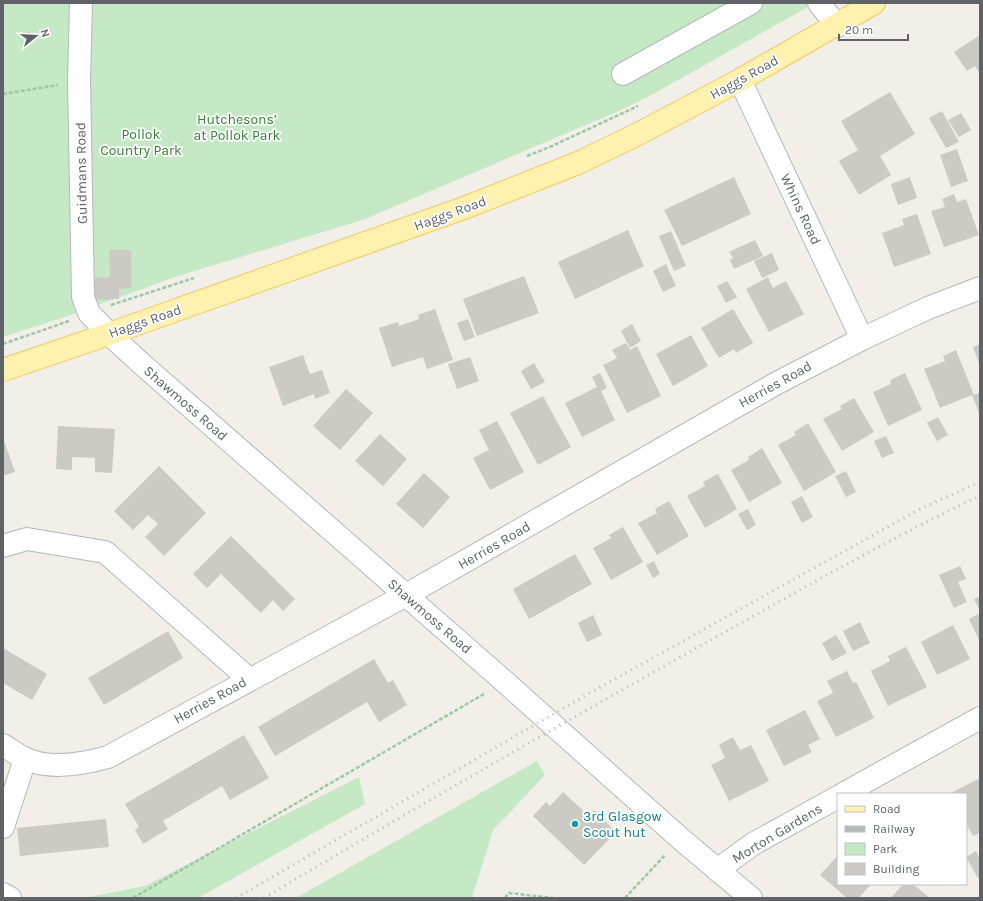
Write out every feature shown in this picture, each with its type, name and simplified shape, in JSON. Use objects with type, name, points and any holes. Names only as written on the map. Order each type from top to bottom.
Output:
[{"type":"main road","name":"Haggs Road","points":[[3,370],[464,208],[578,163],[632,137],[740,80],[837,26],[874,3]]},
{"type":"street","name":"Guidmans Road","points":[[81,3],[79,81],[83,297],[89,313],[108,334]]},
{"type":"street","points":[[623,74],[751,3]]},
{"type":"street","points":[[820,3],[837,26]]},
{"type":"street","name":"Whins Road","points":[[740,80],[862,339]]},
{"type":"street","name":"Herries Road","points":[[3,745],[25,759],[40,763],[59,764],[89,762],[108,757],[406,595],[777,383],[862,339],[928,308],[980,288]]},
{"type":"street","name":"Shawmoss Road","points":[[108,334],[505,682],[682,840],[751,898]]},
{"type":"street","points":[[3,546],[28,539],[104,552],[249,679]]},
{"type":"street","points":[[845,793],[980,718]]},
{"type":"street","points":[[3,827],[25,759]]},
{"type":"street","name":"Morton Gardens","points":[[717,870],[753,844],[837,798]]},
{"type":"street","points":[[3,894],[10,898]]},
{"type":"path","points":[[3,94],[79,81]]},
{"type":"path","points":[[523,158],[643,104]]},
{"type":"path","points":[[105,307],[194,278]]},
{"type":"path","points":[[3,344],[57,325]]},
{"type":"path","points":[[134,898],[505,682]]},
{"type":"path","points":[[625,898],[661,859],[682,840]]},
{"type":"path","points":[[505,898],[509,893],[553,898]]},
{"type":"green space","name":"Pollok Country Park","points":[[3,3],[815,3],[653,94],[621,110],[365,219],[175,277],[68,316],[3,337]]},
{"type":"green space","points":[[537,761],[545,775],[493,830],[472,898],[296,898]]},
{"type":"green space","points":[[359,777],[365,804],[198,898],[84,898],[145,886]]},
{"type":"building","points":[[980,35],[980,74],[975,66],[967,71],[954,52]]},
{"type":"building","points":[[890,92],[915,134],[880,156],[891,175],[859,195],[839,161],[858,150],[841,121]]},
{"type":"building","points":[[942,111],[959,142],[946,148],[929,118]]},
{"type":"building","points":[[961,113],[971,130],[959,137],[948,120]]},
{"type":"building","points":[[957,149],[968,181],[951,187],[940,155]]},
{"type":"building","points":[[734,177],[751,214],[682,246],[664,210]]},
{"type":"building","points":[[910,177],[917,198],[898,205],[891,184]]},
{"type":"building","points":[[954,194],[957,202],[966,199],[979,235],[944,247],[931,211],[945,207],[942,199]]},
{"type":"building","points":[[917,214],[931,254],[894,267],[882,233],[904,225],[902,219]]},
{"type":"building","points":[[628,230],[644,266],[575,299],[558,262]]},
{"type":"building","points":[[671,231],[686,266],[674,271],[659,236]]},
{"type":"building","points":[[755,240],[763,256],[734,269],[730,260],[733,258],[729,252]]},
{"type":"building","points":[[109,250],[131,250],[132,288],[119,289],[119,299],[92,300],[92,278],[110,277]]},
{"type":"building","points":[[772,253],[779,270],[762,278],[754,261]]},
{"type":"building","points":[[666,264],[676,286],[663,292],[653,271]]},
{"type":"building","points":[[524,276],[539,313],[477,336],[463,299]]},
{"type":"building","points":[[768,277],[773,288],[786,281],[804,314],[769,332],[746,289]]},
{"type":"building","points":[[727,281],[737,297],[726,303],[717,286]]},
{"type":"building","points":[[435,309],[453,360],[427,369],[423,357],[392,367],[379,328],[398,322],[399,326],[419,319],[418,315]]},
{"type":"building","points":[[733,309],[753,343],[736,353],[734,349],[719,358],[701,328]]},
{"type":"building","points":[[468,319],[475,337],[464,341],[457,323]]},
{"type":"building","points":[[632,324],[641,341],[630,348],[621,331]]},
{"type":"building","points":[[691,335],[708,366],[673,386],[656,354]]},
{"type":"building","points":[[626,343],[630,350],[637,346],[661,396],[627,413],[603,365],[617,358],[612,350]]},
{"type":"building","points":[[980,344],[980,366],[973,347]]},
{"type":"building","points":[[956,350],[974,395],[980,393],[980,415],[972,395],[940,408],[924,369],[945,361],[943,356]]},
{"type":"building","points":[[303,355],[310,374],[322,370],[330,393],[315,399],[314,394],[283,406],[269,367]]},
{"type":"building","points":[[470,357],[479,381],[457,389],[448,364]]},
{"type":"building","points":[[534,363],[545,382],[531,389],[521,371]]},
{"type":"building","points":[[600,373],[607,388],[601,391],[615,420],[582,437],[565,403],[597,387],[592,377]]},
{"type":"building","points":[[905,373],[922,410],[888,426],[873,392],[891,384],[890,380]]},
{"type":"building","points":[[346,389],[373,413],[340,450],[313,426]]},
{"type":"building","points":[[543,396],[571,447],[538,465],[510,413]]},
{"type":"building","points":[[854,398],[874,432],[842,451],[823,419],[842,409],[840,406]]},
{"type":"building","points":[[938,417],[948,435],[937,441],[927,423]]},
{"type":"building","points":[[497,421],[524,472],[490,490],[473,458],[489,450],[479,430]]},
{"type":"building","points":[[808,423],[836,472],[804,491],[778,445],[796,435],[794,432]]},
{"type":"building","points":[[58,426],[115,429],[112,473],[95,472],[95,458],[72,457],[72,470],[56,469]]},
{"type":"building","points":[[380,434],[407,459],[383,486],[355,461]]},
{"type":"building","points":[[886,436],[894,453],[882,458],[874,441]]},
{"type":"building","points":[[3,438],[15,472],[3,476]]},
{"type":"building","points":[[762,448],[782,483],[749,502],[731,470],[749,460],[748,457]]},
{"type":"building","points":[[159,466],[206,513],[164,556],[145,537],[158,524],[148,515],[133,530],[114,511]]},
{"type":"building","points":[[846,471],[856,492],[846,497],[835,476]]},
{"type":"building","points":[[424,473],[450,497],[423,528],[396,504]]},
{"type":"building","points":[[718,474],[737,509],[705,528],[687,496],[705,486],[703,482]]},
{"type":"building","points":[[802,496],[813,517],[802,523],[791,502]]},
{"type":"building","points":[[669,501],[689,536],[657,555],[638,523],[657,513],[655,509]]},
{"type":"building","points":[[748,509],[756,525],[747,530],[738,514]]},
{"type":"building","points":[[623,527],[643,562],[611,580],[593,548],[611,538],[609,535]]},
{"type":"building","points":[[231,536],[295,599],[283,611],[273,600],[261,613],[221,574],[207,588],[193,574]]},
{"type":"building","points":[[575,554],[592,584],[529,619],[513,589]]},
{"type":"building","points":[[654,561],[660,574],[653,578],[646,565]]},
{"type":"building","points":[[960,566],[966,579],[958,582],[967,602],[954,608],[939,575]]},
{"type":"building","points":[[980,596],[980,611],[974,599]]},
{"type":"building","points":[[980,613],[980,642],[969,619]]},
{"type":"building","points":[[593,615],[602,635],[587,642],[578,623]]},
{"type":"building","points":[[860,622],[870,643],[853,651],[843,631]]},
{"type":"building","points":[[953,625],[970,659],[937,675],[921,642]]},
{"type":"building","points":[[168,631],[183,658],[104,705],[88,678]]},
{"type":"building","points":[[836,635],[847,653],[832,661],[822,643]]},
{"type":"building","points":[[906,647],[927,687],[888,706],[871,671],[890,661],[888,656]]},
{"type":"building","points":[[3,648],[47,674],[32,700],[3,683]]},
{"type":"building","points":[[374,659],[388,683],[393,680],[407,705],[379,722],[367,702],[275,756],[258,727]]},
{"type":"building","points":[[847,671],[853,683],[856,682],[874,718],[836,737],[817,701],[833,693],[827,681]]},
{"type":"building","points":[[805,710],[820,739],[808,745],[812,752],[784,766],[766,730]]},
{"type":"building","points":[[244,735],[269,778],[230,800],[222,786],[163,821],[168,829],[143,844],[135,830],[139,827],[125,804]]},
{"type":"building","points":[[733,737],[740,750],[751,745],[769,781],[729,801],[711,765],[725,758],[719,745]]},
{"type":"building","points":[[980,778],[980,833],[973,836],[967,825],[967,793],[951,793]]},
{"type":"building","name":"3rd Glasgow Scout hut","points":[[563,792],[589,816],[594,810],[616,832],[584,865],[533,816],[546,802],[550,806]]},
{"type":"building","points":[[106,819],[109,847],[20,856],[17,828]]},
{"type":"building","points":[[976,851],[980,859],[980,877],[978,878],[967,856]]},
{"type":"building","points":[[837,856],[837,885],[870,885],[859,898],[847,898],[820,875]]},
{"type":"building","points":[[902,885],[914,885],[930,898],[891,898]]},
{"type":"railway","points":[[236,898],[581,698],[918,510],[980,482]]},
{"type":"railway","points":[[264,898],[478,772],[835,570],[980,496]]},
{"type":"place","name":"3rd Glasgow Scout hut","points":[[575,824]]},
{"type":"park label","name":"Hutchesons’ at Pollok Park","points":[[237,128]]}]
